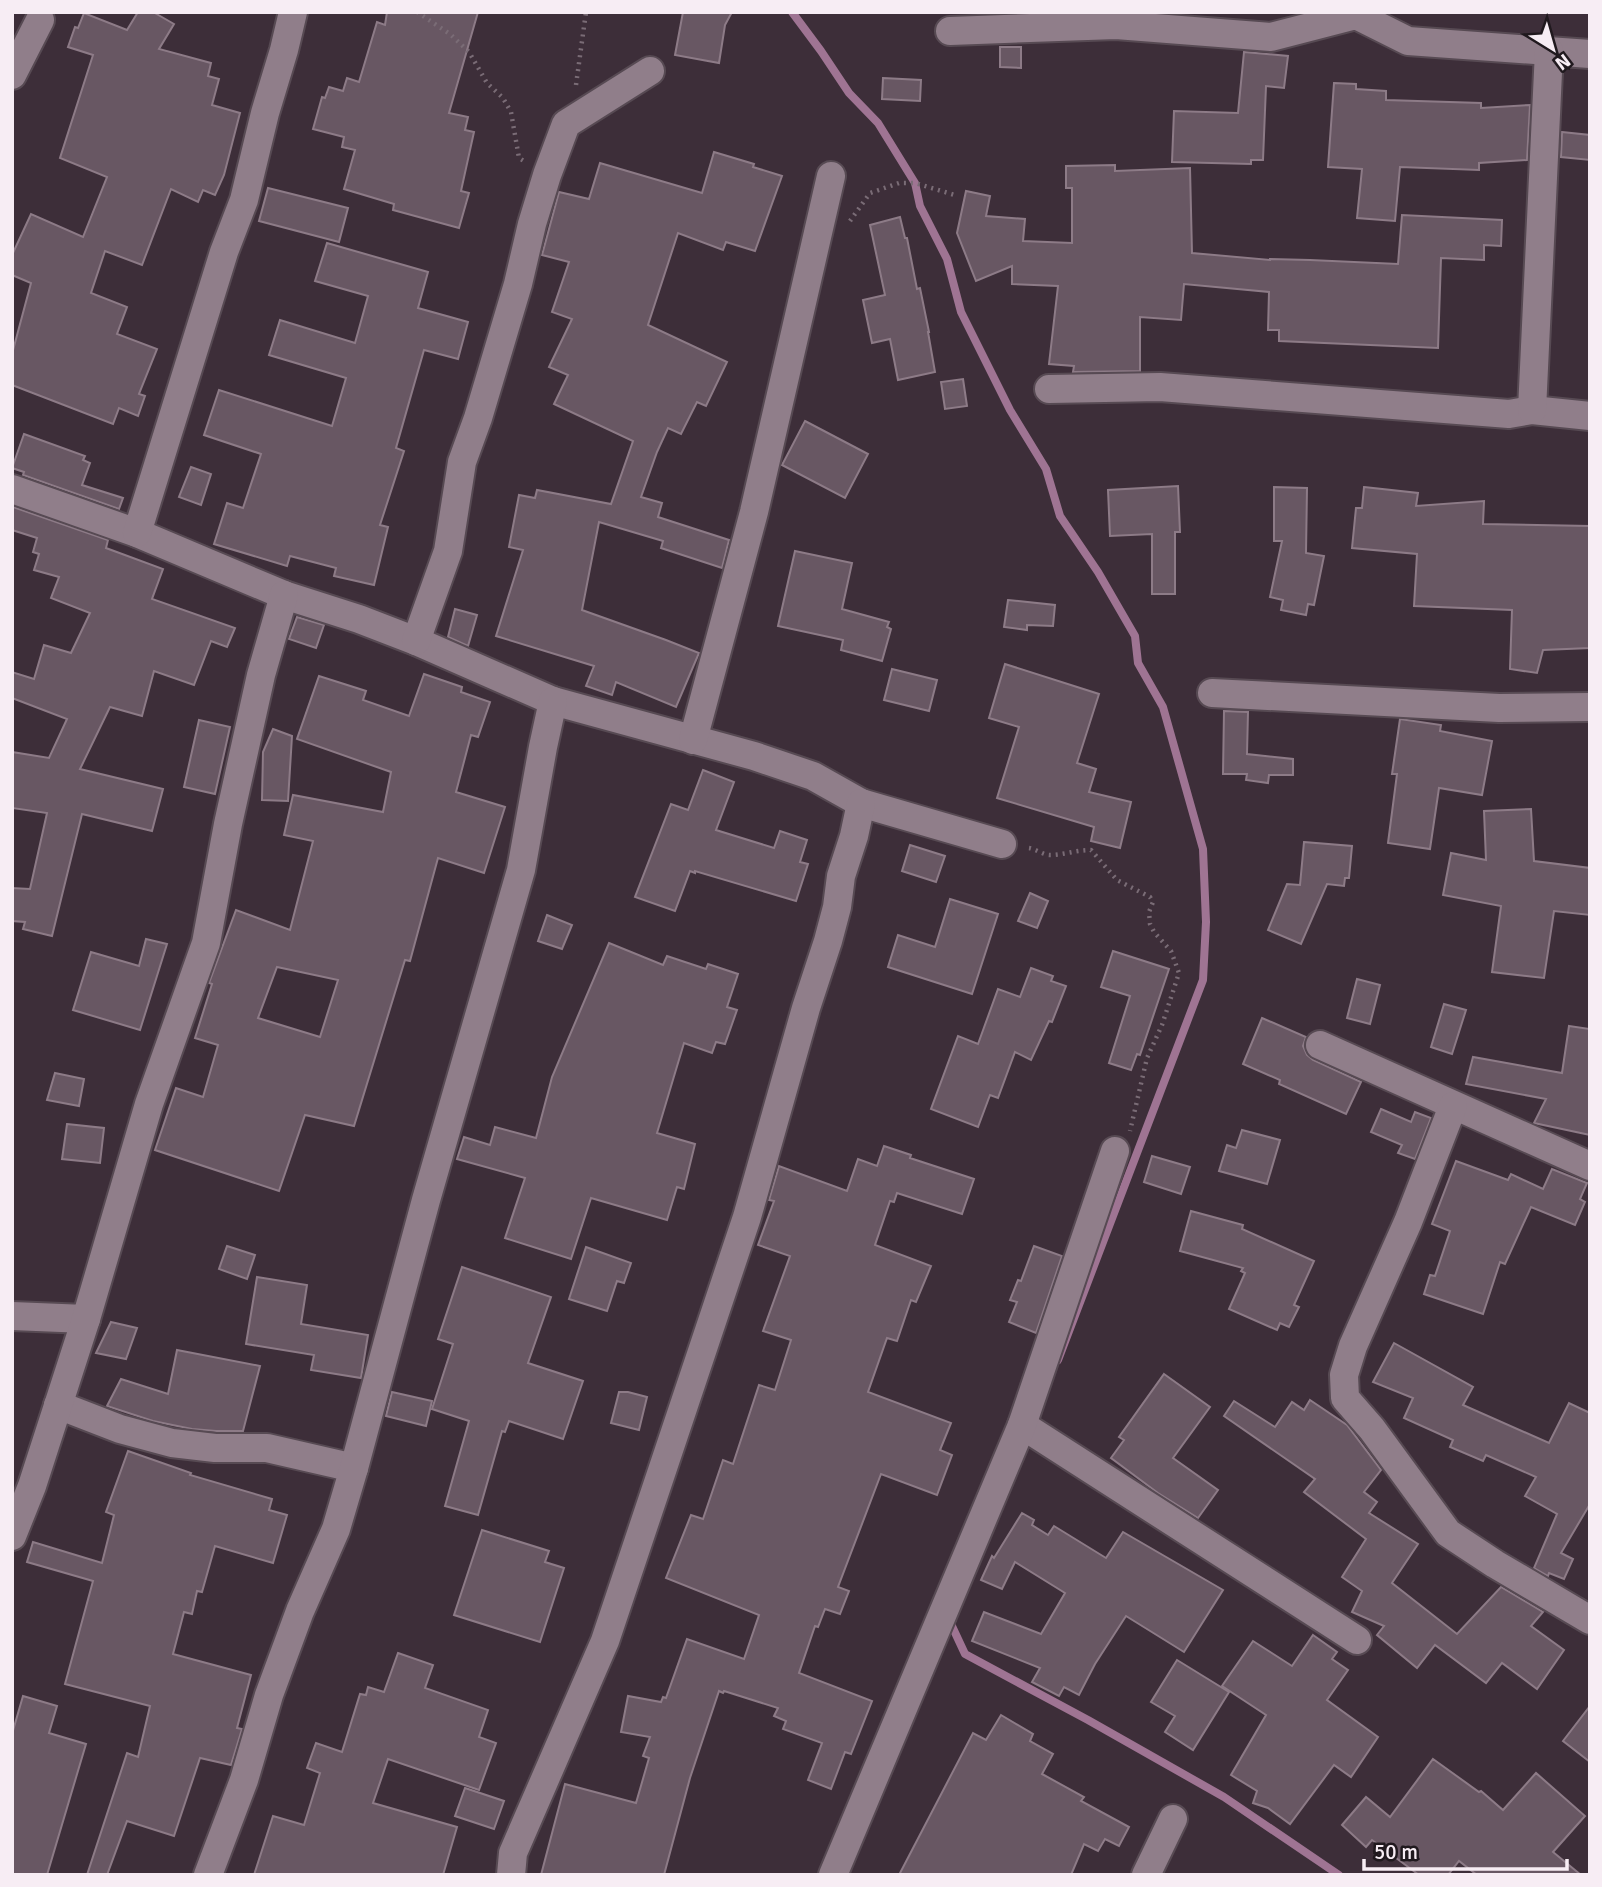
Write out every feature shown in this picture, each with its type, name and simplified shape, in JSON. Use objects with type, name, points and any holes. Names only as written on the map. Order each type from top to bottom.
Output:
[{"type":"street","points":[[137,533],[224,252],[244,200],[293,12]]},
{"type":"street","points":[[950,31],[1061,20],[1271,37],[1356,15],[1408,41],[1590,54]]},
{"type":"street","points":[[12,75],[40,20]]},
{"type":"street","points":[[1532,410],[1549,51]]},
{"type":"street","points":[[416,641],[448,551],[462,462],[518,284],[547,175],[566,124],[650,71]]},
{"type":"street","points":[[693,740],[754,512],[831,176]]},
{"type":"street","points":[[1049,389],[1160,387],[1509,414],[1532,410],[1590,416]]},
{"type":"street","points":[[12,489],[137,533],[284,595],[416,641],[553,701],[754,756],[813,776],[861,803],[1002,844]]},
{"type":"street","points":[[12,1536],[32,1486],[86,1319],[149,1104],[206,943],[228,824],[261,675],[284,595]]},
{"type":"street","points":[[1212,693],[1499,708],[1590,707]]},
{"type":"street","points":[[208,1875],[244,1780],[269,1695],[300,1611],[335,1529],[354,1468],[426,1200],[521,870],[553,701]]},
{"type":"street","points":[[511,1875],[513,1853],[605,1642],[747,1217],[828,941],[837,907],[841,876],[861,803]]},
{"type":"street","points":[[1320,1045],[1590,1166]]},
{"type":"street","points":[[1453,1105],[1408,1222],[1353,1346],[1344,1375],[1345,1398],[1373,1429],[1448,1533],[1590,1620]]},
{"type":"street","points":[[834,1875],[1022,1425],[1115,1151]]},
{"type":"street","points":[[12,1316],[86,1319]]},
{"type":"street","points":[[58,1405],[120,1429],[172,1443],[215,1448],[267,1448],[354,1468]]},
{"type":"street","points":[[1022,1425],[1357,1640]]},
{"type":"street","points":[[1146,1875],[1174,1819]]},
{"type":"path","points":[[417,12],[450,34],[469,52],[487,83],[503,97],[511,112],[519,158],[547,175]]},
{"type":"path","points":[[572,120],[586,12]]},
{"type":"path","points":[[818,234],[849,223],[870,193],[899,183],[915,183],[958,196]]},
{"type":"path","points":[[1002,844],[1034,848],[1048,855],[1091,850],[1117,880],[1150,897],[1153,902],[1149,912],[1150,924],[1171,951],[1179,973],[1162,1025],[1147,1058],[1129,1134],[1115,1151]]},
{"type":"building","points":[[138,12],[153,12],[174,24],[159,49],[211,63],[208,76],[219,79],[212,105],[240,113],[224,175],[215,195],[203,190],[198,202],[171,189],[142,265],[105,251],[91,293],[127,307],[117,334],[157,349],[139,394],[145,396],[138,416],[119,408],[113,424],[12,385],[12,354],[31,283],[12,275],[12,255],[31,214],[83,237],[107,177],[60,158],[93,55],[68,47],[75,27],[78,28],[84,13],[127,30]]},
{"type":"building","points":[[387,12],[478,12],[449,113],[468,117],[465,130],[474,132],[461,191],[469,193],[459,228],[393,210],[394,204],[344,189],[355,150],[342,147],[344,137],[313,129],[322,97],[325,98],[329,87],[343,91],[347,78],[359,82],[377,22],[385,25]]},
{"type":"building","points":[[683,12],[732,12],[725,25],[719,63],[675,55]]},
{"type":"building","points":[[1000,47],[1021,47],[1021,68],[1000,67]]},
{"type":"building","points":[[1244,52],[1288,56],[1284,88],[1266,86],[1263,160],[1251,160],[1251,164],[1172,162],[1174,111],[1238,113]]},
{"type":"building","points":[[883,78],[921,80],[920,101],[882,99]]},
{"type":"building","points":[[1334,83],[1356,84],[1356,89],[1386,91],[1386,100],[1481,103],[1481,108],[1530,105],[1527,160],[1479,163],[1479,170],[1400,167],[1395,221],[1357,218],[1362,169],[1328,167]]},
{"type":"building","points":[[1562,132],[1590,135],[1590,160],[1561,157]]},
{"type":"building","points":[[714,152],[782,176],[755,251],[726,242],[723,250],[678,233],[648,325],[727,362],[706,406],[697,402],[681,434],[668,428],[641,497],[662,503],[658,517],[729,540],[722,568],[661,548],[663,541],[599,522],[582,610],[699,653],[676,707],[616,682],[612,695],[586,686],[594,666],[496,636],[523,550],[509,547],[519,495],[535,498],[537,490],[611,504],[633,441],[554,404],[568,375],[549,367],[572,319],[552,312],[569,262],[542,255],[559,192],[589,199],[600,163],[702,193]]},
{"type":"building","points":[[1115,165],[1115,171],[1190,168],[1192,253],[1270,260],[1398,264],[1402,215],[1502,220],[1501,246],[1484,245],[1484,260],[1441,258],[1438,348],[1279,341],[1279,330],[1268,330],[1269,292],[1184,284],[1181,320],[1140,317],[1140,371],[1073,372],[1074,366],[1049,364],[1058,286],[1012,284],[1012,266],[976,281],[957,233],[966,191],[990,196],[986,216],[1025,219],[1023,241],[1072,243],[1072,188],[1066,188],[1066,166]]},
{"type":"building","points":[[268,188],[348,208],[339,242],[259,221]]},
{"type":"building","points":[[900,217],[917,289],[920,288],[935,372],[898,380],[890,339],[872,343],[863,300],[885,295],[870,225]]},
{"type":"building","points":[[327,243],[428,272],[418,308],[468,322],[458,359],[424,350],[396,448],[404,451],[380,525],[388,527],[374,585],[334,576],[336,568],[290,556],[287,566],[214,544],[227,503],[243,508],[261,454],[204,435],[219,390],[332,426],[346,378],[269,355],[280,320],[355,343],[368,296],[315,281]]},
{"type":"building","points":[[963,379],[967,406],[945,409],[941,382]]},
{"type":"building","points":[[805,421],[868,454],[845,498],[782,465]]},
{"type":"building","points":[[24,434],[85,456],[83,460],[90,463],[82,485],[123,498],[119,509],[23,475],[24,472],[12,468]]},
{"type":"building","points":[[191,467],[211,474],[201,505],[179,497]]},
{"type":"building","points":[[1178,486],[1180,532],[1175,532],[1175,594],[1152,594],[1152,534],[1110,536],[1108,490]]},
{"type":"building","points":[[1274,487],[1307,488],[1306,553],[1324,556],[1314,605],[1308,604],[1306,615],[1281,610],[1283,600],[1270,597],[1282,541],[1274,541]]},
{"type":"building","points":[[1364,487],[1418,493],[1416,506],[1484,501],[1483,524],[1590,526],[1590,648],[1543,650],[1537,673],[1510,669],[1512,610],[1414,606],[1417,554],[1352,548],[1356,508],[1362,508]]},
{"type":"building","points":[[13,507],[108,540],[106,548],[163,569],[152,599],[235,628],[227,647],[211,641],[194,685],[154,671],[142,716],[110,707],[80,769],[163,789],[152,831],[82,814],[52,936],[23,929],[25,922],[12,921],[12,888],[30,889],[47,813],[12,808],[12,752],[49,758],[67,719],[12,698],[12,672],[34,679],[44,645],[71,653],[90,613],[51,598],[59,577],[34,570],[39,554],[33,552],[37,538],[12,530]]},
{"type":"building","points":[[795,551],[852,563],[842,609],[889,622],[887,627],[891,629],[882,661],[841,650],[843,640],[778,626]]},
{"type":"building","points":[[1008,600],[1055,605],[1053,626],[1027,625],[1027,630],[1004,627]]},
{"type":"building","points":[[455,609],[477,615],[468,646],[448,637]]},
{"type":"building","points":[[297,617],[324,625],[316,648],[289,639]]},
{"type":"building","points":[[1005,664],[1099,694],[1077,763],[1096,769],[1089,792],[1131,802],[1120,848],[1091,841],[1094,827],[997,798],[1019,727],[989,718]]},
{"type":"building","points":[[892,669],[937,680],[929,711],[884,700]]},
{"type":"building","points":[[424,674],[462,687],[461,692],[490,702],[478,737],[471,735],[456,792],[505,807],[484,873],[438,858],[410,961],[405,960],[354,1126],[305,1115],[279,1191],[155,1150],[176,1088],[203,1097],[218,1045],[195,1038],[212,984],[209,983],[236,910],[290,930],[313,841],[284,835],[293,795],[383,812],[391,772],[297,739],[319,676],[366,691],[363,700],[409,716]],"holes":[[[277,967],[338,980],[320,1037],[258,1018]]]},
{"type":"building","points":[[1224,711],[1248,712],[1247,754],[1293,759],[1293,775],[1269,775],[1268,783],[1246,780],[1247,774],[1223,774]]},
{"type":"building","points":[[1400,719],[1441,725],[1440,731],[1492,741],[1482,795],[1439,788],[1430,849],[1388,843],[1397,774],[1392,774]]},
{"type":"building","points":[[199,720],[230,727],[215,794],[184,787]]},
{"type":"building","points":[[273,729],[292,736],[288,801],[262,800],[263,752]]},
{"type":"building","points":[[703,770],[734,782],[716,830],[774,848],[780,831],[807,840],[800,862],[808,864],[796,901],[695,871],[690,871],[675,911],[635,897],[671,804],[688,810]]},
{"type":"building","points":[[1531,809],[1534,861],[1590,868],[1590,915],[1554,911],[1544,978],[1492,972],[1501,906],[1443,895],[1451,853],[1486,860],[1484,811]]},
{"type":"building","points":[[1304,842],[1352,846],[1349,878],[1345,878],[1344,886],[1327,884],[1301,944],[1268,930],[1287,884],[1300,885]]},
{"type":"building","points":[[910,845],[945,856],[936,882],[902,871]]},
{"type":"building","points":[[1030,893],[1048,901],[1037,928],[1018,921]]},
{"type":"building","points":[[950,899],[998,914],[972,994],[888,967],[898,935],[935,947]]},
{"type":"building","points":[[547,915],[572,925],[562,949],[538,941]]},
{"type":"building","points":[[146,939],[167,944],[140,1030],[73,1010],[91,952],[139,966]]},
{"type":"building","points":[[609,943],[663,965],[667,956],[706,969],[708,964],[738,974],[727,1007],[737,1010],[725,1044],[716,1042],[712,1053],[684,1043],[657,1133],[695,1144],[684,1189],[677,1187],[667,1220],[591,1198],[571,1259],[505,1238],[525,1178],[457,1159],[464,1137],[490,1145],[495,1127],[536,1138],[552,1077]]},
{"type":"building","points":[[1113,951],[1169,969],[1140,1055],[1137,1054],[1131,1070],[1109,1063],[1130,996],[1101,987]]},
{"type":"building","points":[[1031,968],[1053,976],[1051,981],[1066,986],[1052,1022],[1049,1021],[1031,1060],[1015,1052],[998,1098],[990,1095],[978,1127],[931,1109],[958,1036],[978,1044],[998,989],[1020,997]]},
{"type":"building","points":[[1357,979],[1380,985],[1370,1024],[1347,1018]]},
{"type":"building","points":[[1444,1004],[1466,1010],[1452,1054],[1431,1047]]},
{"type":"building","points":[[1262,1018],[1306,1037],[1303,1046],[1313,1060],[1361,1082],[1346,1114],[1279,1084],[1280,1080],[1243,1064]]},
{"type":"building","points":[[1569,1026],[1590,1029],[1590,1135],[1534,1123],[1546,1099],[1466,1084],[1473,1057],[1562,1073]]},
{"type":"building","points":[[55,1073],[84,1079],[79,1106],[47,1100]]},
{"type":"building","points":[[1381,1109],[1411,1122],[1415,1112],[1431,1118],[1415,1159],[1398,1153],[1402,1145],[1371,1132]]},
{"type":"building","points":[[67,1124],[104,1128],[100,1163],[62,1159]]},
{"type":"building","points":[[1242,1130],[1280,1140],[1267,1184],[1219,1171],[1227,1145],[1236,1148]]},
{"type":"building","points":[[884,1146],[911,1155],[910,1158],[974,1179],[962,1214],[897,1193],[894,1202],[890,1201],[875,1245],[931,1266],[916,1302],[911,1300],[897,1341],[887,1338],[868,1392],[951,1423],[940,1450],[952,1455],[937,1495],[881,1474],[838,1587],[849,1591],[840,1614],[825,1609],[818,1627],[815,1626],[799,1673],[872,1701],[851,1754],[845,1752],[831,1789],[808,1780],[822,1743],[783,1729],[786,1721],[774,1716],[778,1708],[719,1691],[690,1778],[664,1875],[541,1875],[565,1784],[636,1803],[649,1758],[643,1756],[650,1737],[621,1732],[628,1696],[661,1702],[663,1697],[666,1698],[687,1639],[744,1659],[759,1615],[666,1578],[691,1515],[703,1519],[723,1460],[733,1464],[759,1385],[775,1390],[791,1340],[763,1331],[790,1256],[758,1245],[774,1201],[769,1200],[779,1166],[847,1191],[858,1159],[877,1166]]},
{"type":"building","points":[[1152,1156],[1190,1167],[1181,1194],[1144,1182]]},
{"type":"building","points":[[1456,1161],[1508,1180],[1511,1174],[1543,1189],[1552,1169],[1587,1183],[1580,1199],[1585,1202],[1575,1225],[1531,1207],[1505,1264],[1500,1262],[1483,1314],[1424,1294],[1430,1275],[1435,1276],[1450,1231],[1432,1224]]},
{"type":"building","points":[[1191,1211],[1243,1225],[1242,1229],[1314,1261],[1294,1305],[1299,1307],[1289,1327],[1280,1323],[1277,1330],[1229,1309],[1245,1273],[1241,1271],[1243,1268],[1180,1251]]},
{"type":"building","points":[[227,1246],[255,1255],[247,1279],[219,1269]]},
{"type":"building","points":[[1034,1246],[1062,1256],[1036,1333],[1009,1322],[1017,1302],[1010,1300],[1018,1280],[1021,1281]]},
{"type":"building","points":[[586,1247],[631,1263],[624,1283],[617,1281],[607,1311],[569,1299]]},
{"type":"building","points":[[462,1267],[551,1297],[528,1363],[583,1381],[563,1439],[509,1421],[505,1432],[502,1431],[478,1515],[445,1506],[469,1421],[432,1409],[453,1344],[438,1339]]},
{"type":"building","points":[[257,1277],[307,1285],[301,1324],[368,1335],[361,1378],[311,1370],[314,1355],[246,1344]]},
{"type":"building","points":[[111,1322],[137,1328],[126,1359],[96,1353]]},
{"type":"building","points":[[1394,1343],[1473,1387],[1463,1405],[1549,1443],[1569,1403],[1590,1413],[1590,1504],[1561,1553],[1573,1559],[1564,1579],[1549,1573],[1548,1576],[1534,1568],[1557,1514],[1525,1496],[1536,1477],[1486,1455],[1483,1461],[1450,1447],[1453,1440],[1404,1418],[1413,1398],[1373,1382]]},
{"type":"building","points":[[177,1350],[260,1366],[243,1431],[192,1429],[153,1421],[107,1406],[121,1379],[168,1394]]},
{"type":"building","points":[[1164,1374],[1210,1407],[1173,1458],[1218,1490],[1198,1518],[1158,1493],[1111,1458],[1124,1440],[1119,1437]]},
{"type":"building","points":[[392,1392],[432,1401],[426,1426],[386,1416]]},
{"type":"building","points":[[619,1392],[647,1397],[639,1430],[611,1423]]},
{"type":"building","points":[[1310,1400],[1347,1425],[1381,1470],[1364,1492],[1377,1502],[1369,1513],[1418,1544],[1392,1583],[1457,1634],[1501,1587],[1543,1612],[1531,1626],[1564,1650],[1537,1689],[1502,1663],[1486,1683],[1435,1645],[1417,1668],[1377,1635],[1384,1626],[1352,1612],[1362,1591],[1342,1577],[1366,1539],[1304,1492],[1315,1479],[1224,1416],[1234,1401],[1275,1427],[1292,1402],[1304,1410]]},
{"type":"building","points":[[128,1451],[191,1473],[190,1475],[272,1499],[269,1510],[287,1515],[273,1563],[215,1546],[202,1592],[197,1591],[192,1614],[184,1612],[173,1654],[251,1675],[237,1728],[242,1729],[231,1765],[200,1758],[174,1836],[127,1821],[107,1875],[87,1875],[127,1753],[138,1757],[150,1706],[65,1684],[93,1581],[27,1562],[33,1542],[102,1563],[114,1515],[106,1512]]},
{"type":"building","points":[[1022,1513],[1034,1520],[1032,1525],[1048,1535],[1054,1526],[1106,1558],[1123,1532],[1223,1590],[1184,1652],[1126,1616],[1079,1695],[1064,1687],[1059,1696],[1032,1682],[1040,1668],[972,1641],[984,1612],[1041,1634],[1065,1593],[1015,1562],[1002,1589],[981,1580],[992,1556],[994,1558]]},
{"type":"building","points":[[482,1530],[549,1551],[545,1562],[564,1568],[540,1642],[454,1615]]},
{"type":"building","points":[[1313,1635],[1337,1652],[1332,1659],[1348,1670],[1327,1700],[1378,1737],[1351,1777],[1334,1765],[1290,1824],[1268,1808],[1253,1803],[1257,1791],[1231,1775],[1266,1715],[1222,1686],[1253,1641],[1292,1666]]},
{"type":"building","points":[[398,1653],[433,1665],[425,1688],[488,1710],[479,1737],[496,1743],[479,1790],[388,1759],[373,1803],[457,1827],[443,1875],[254,1875],[273,1816],[304,1825],[320,1773],[307,1768],[316,1743],[342,1752],[360,1694],[366,1695],[368,1687],[384,1692]]},
{"type":"building","points":[[1177,1660],[1229,1692],[1193,1750],[1165,1732],[1175,1716],[1151,1702]]},
{"type":"building","points":[[23,1696],[57,1706],[49,1733],[86,1744],[47,1875],[12,1875],[12,1734]]},
{"type":"building","points":[[1590,1706],[1590,1762],[1563,1741]]},
{"type":"building","points":[[1001,1715],[1033,1734],[1030,1741],[1053,1754],[1042,1774],[1084,1797],[1081,1801],[1129,1827],[1119,1846],[1105,1839],[1098,1851],[1084,1844],[1071,1875],[899,1875],[973,1733],[986,1740]]},
{"type":"building","points":[[1433,1759],[1481,1791],[1503,1810],[1536,1773],[1585,1816],[1553,1852],[1581,1875],[1477,1875],[1459,1861],[1448,1875],[1419,1875],[1372,1840],[1366,1847],[1342,1825],[1366,1797],[1390,1817]]},
{"type":"building","points":[[465,1788],[504,1801],[494,1829],[455,1816]]},
{"type":"waterway","points":[[792,12],[849,93],[878,123],[915,183],[920,206],[947,259],[961,312],[1010,410],[1046,469],[1060,516],[1098,572],[1135,636],[1138,663],[1163,707],[1203,849],[1206,922],[1203,980],[1058,1360]]},
{"type":"waterway","points":[[953,1619],[951,1624],[965,1654],[1224,1797],[1339,1875]]}]
